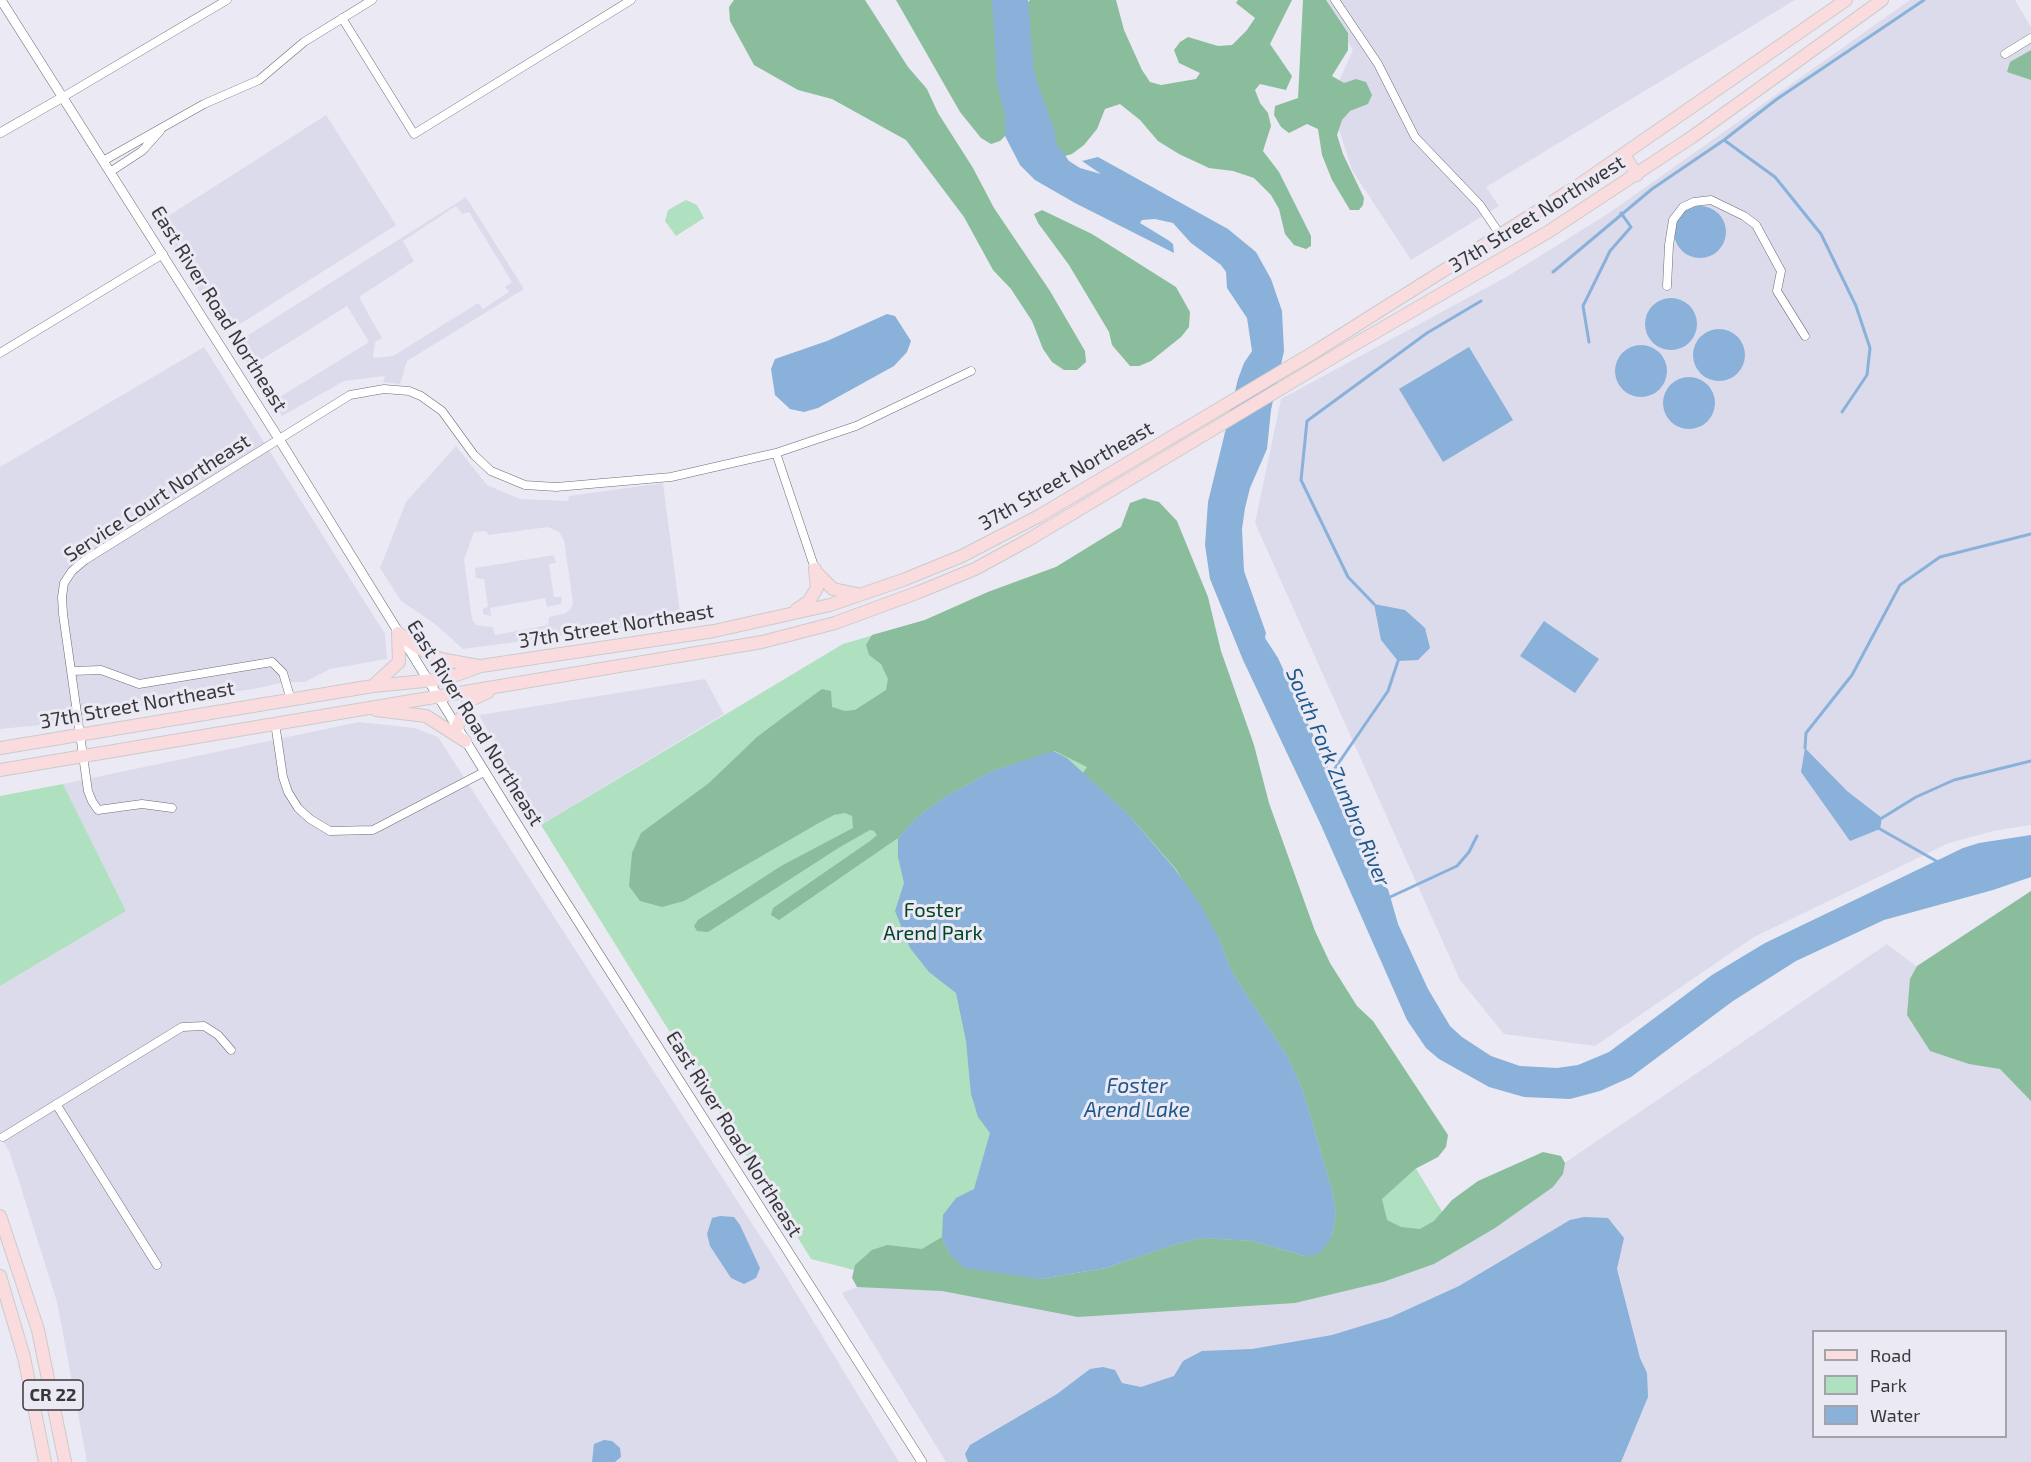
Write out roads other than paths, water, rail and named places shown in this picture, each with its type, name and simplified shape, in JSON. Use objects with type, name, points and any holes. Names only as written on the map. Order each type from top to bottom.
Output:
[{"type":"main road","name":"37th Street Northwest","points":[[1200,422],[1501,236],[1624,155],[1846,0]]},
{"type":"main road","name":"37th Street Northwest","points":[[1198,439],[1317,367],[1514,254],[1637,175],[1882,0]]},
{"type":"main road","points":[[1624,155],[1637,175]]},
{"type":"main road","name":"37th Street Northeast","points":[[2,748],[373,686],[445,680],[480,666],[703,633],[819,608],[952,560],[1005,535],[1200,422]]},
{"type":"main road","name":"37th Street Northeast","points":[[0,771],[762,642],[835,624],[975,568],[1028,540],[1198,439]]},
{"type":"main road","points":[[815,569],[826,585],[833,589],[861,594]]},
{"type":"main road","points":[[761,621],[794,612],[809,601],[817,585],[815,569]]},
{"type":"main road","points":[[398,633],[440,659],[480,666]]},
{"type":"main road","points":[[373,686],[399,662],[398,633]]},
{"type":"main road","points":[[457,727],[469,701],[502,685]]},
{"type":"main road","points":[[369,708],[426,716],[465,741]]},
{"type":"main road","name":"CR 22","points":[[0,1216],[38,1330],[65,1462]]},
{"type":"main road","name":"CR 22","points":[[0,1276],[21,1347],[45,1462]]},
{"type":"street","name":"East River Road Northeast","points":[[1,0],[279,439],[484,772],[922,1462]]},
{"type":"street","points":[[0,133],[227,0]]},
{"type":"street","points":[[103,160],[204,104],[259,80],[304,42],[372,0]]},
{"type":"street","points":[[342,18],[414,134],[631,0]]},
{"type":"street","points":[[1335,0],[1378,64],[1415,136],[1480,205],[1501,236]]},
{"type":"street","points":[[2005,54],[2031,38]]},
{"type":"street","points":[[110,172],[142,151],[161,129]]},
{"type":"street","points":[[1667,286],[1673,220],[1683,207],[1694,202],[1711,200],[1744,216],[1756,225],[1782,271],[1777,291],[1805,336]]},
{"type":"street","points":[[0,353],[163,254]]},
{"type":"street","name":"Service Court Northeast","points":[[172,808],[142,804],[98,810],[88,791],[62,597],[64,583],[72,571],[85,560],[350,395],[371,389],[409,391],[432,402],[452,423],[483,465],[502,477],[525,485],[556,487],[644,481],[710,470],[776,453],[856,426],[971,370]]},
{"type":"street","points":[[776,453],[815,569]]},
{"type":"street","points":[[72,671],[101,670],[139,684],[272,662],[283,673],[291,700]]},
{"type":"street","points":[[275,723],[283,777],[288,792],[304,814],[330,831],[373,830],[458,788],[484,772]]},
{"type":"street","points":[[3,1137],[182,1027],[204,1026],[218,1035],[231,1050]]},
{"type":"street","points":[[56,1104],[157,1265]]},
{"type":"water","points":[[992,0],[1028,0],[1034,73],[1055,132],[1056,143],[1069,161],[1080,168],[1101,174],[1082,161],[1098,157],[1228,229],[1256,252],[1271,279],[1282,311],[1284,351],[1271,410],[1267,449],[1250,488],[1245,508],[1242,529],[1244,571],[1266,633],[1265,638],[1278,658],[1382,885],[1388,889],[1398,924],[1428,989],[1450,1026],[1462,1037],[1491,1056],[1520,1066],[1557,1068],[1578,1065],[1609,1052],[1712,975],[1765,943],[1963,848],[1979,843],[2031,835],[2031,877],[1993,890],[1884,920],[1796,961],[1733,1001],[1631,1077],[1600,1091],[1570,1099],[1524,1097],[1489,1087],[1439,1059],[1426,1048],[1407,1020],[1320,823],[1243,660],[1210,579],[1205,545],[1208,502],[1238,379],[1252,351],[1247,318],[1227,288],[1226,272],[1221,265],[1191,243],[1173,223],[1155,219],[1142,220],[1140,223],[1173,244],[1174,253],[1075,203],[1035,180],[1020,165],[1005,136],[1005,117],[997,84]]},
{"type":"water","points":[[1700,206],[1710,208],[1718,214],[1724,222],[1726,232],[1724,242],[1718,250],[1710,256],[1700,258],[1690,256],[1682,250],[1676,242],[1674,232],[1676,222],[1682,214],[1690,208]]},
{"type":"water","points":[[1671,298],[1685,302],[1693,310],[1697,324],[1693,338],[1685,346],[1671,350],[1657,346],[1649,338],[1645,324],[1649,310],[1657,302]]},
{"type":"water","points":[[887,314],[895,316],[911,341],[907,352],[894,366],[818,408],[804,412],[790,409],[775,395],[771,369],[775,359],[827,341]]},
{"type":"water","points":[[1714,329],[1724,329],[1738,336],[1745,355],[1738,374],[1724,381],[1714,381],[1704,377],[1697,370],[1693,360],[1693,350],[1697,340],[1704,333]]},
{"type":"water","points":[[1641,345],[1655,349],[1663,357],[1667,371],[1663,385],[1655,393],[1641,397],[1627,393],[1619,385],[1615,371],[1619,357],[1627,349]]},
{"type":"water","points":[[1469,347],[1513,420],[1443,462],[1399,389]]},
{"type":"water","points":[[1684,377],[1694,377],[1708,384],[1715,403],[1708,422],[1694,429],[1684,429],[1674,425],[1667,418],[1663,408],[1663,398],[1667,388],[1674,381]]},
{"type":"water","points":[[1374,604],[1405,610],[1425,628],[1430,648],[1418,660],[1398,661],[1381,640]]},
{"type":"water","points":[[1544,621],[1599,659],[1575,693],[1520,656]]},
{"type":"water","points":[[1805,748],[1847,791],[1882,818],[1880,829],[1850,841],[1801,772]]},
{"type":"water","name":"Foster Arend Lake","points":[[1053,751],[1067,758],[1126,812],[1174,868],[1199,902],[1219,939],[1233,974],[1288,1057],[1303,1091],[1332,1190],[1336,1214],[1332,1236],[1323,1250],[1315,1255],[1305,1256],[1253,1241],[1202,1238],[1176,1244],[1106,1268],[1040,1279],[964,1268],[950,1255],[942,1237],[943,1215],[956,1198],[974,1189],[990,1133],[978,1117],[971,1094],[966,1041],[956,993],[929,972],[910,948],[895,911],[904,883],[898,857],[898,838],[917,817],[945,797],[992,771]]},
{"type":"water","points":[[734,1217],[760,1268],[756,1278],[744,1284],[731,1278],[710,1246],[707,1234],[712,1218]]},
{"type":"water","points":[[1584,1217],[1608,1218],[1624,1238],[1617,1269],[1640,1358],[1647,1373],[1648,1397],[1621,1462],[968,1462],[965,1454],[970,1445],[1057,1394],[1090,1369],[1103,1367],[1115,1370],[1122,1383],[1141,1387],[1174,1376],[1183,1361],[1202,1351],[1252,1349],[1332,1335],[1391,1317],[1459,1286],[1570,1220]]},
{"type":"water","points":[[604,1440],[612,1441],[620,1448],[621,1457],[615,1462],[592,1462],[594,1444]]},
{"type":"waterway","points":[[1553,272],[1652,189],[1724,140],[1777,99],[1924,0]]},
{"type":"waterway","points":[[1724,140],[1775,177],[1821,234],[1856,306],[1870,348],[1867,375],[1842,412]]},
{"type":"waterway","points":[[1589,342],[1583,306],[1610,251],[1631,227],[1621,213]]},
{"type":"waterway","points":[[1374,604],[1348,577],[1301,480],[1307,421],[1427,333],[1481,301]]},
{"type":"waterway","points":[[1805,748],[1806,733],[1852,675],[1900,585],[1940,557],[2031,534]]},
{"type":"waterway","name":"South Fork Zumbro River","points":[[1331,774],[1388,691],[1398,661]]},
{"type":"waterway","points":[[1882,818],[1916,797],[1954,780],[2031,761]]},
{"type":"waterway","points":[[1880,829],[1938,862]]},
{"type":"waterway","points":[[1388,898],[1457,866],[1469,852],[1477,836]]},
{"type":"park label","name":"Foster Arend Park","points":[[933,922]]}]
